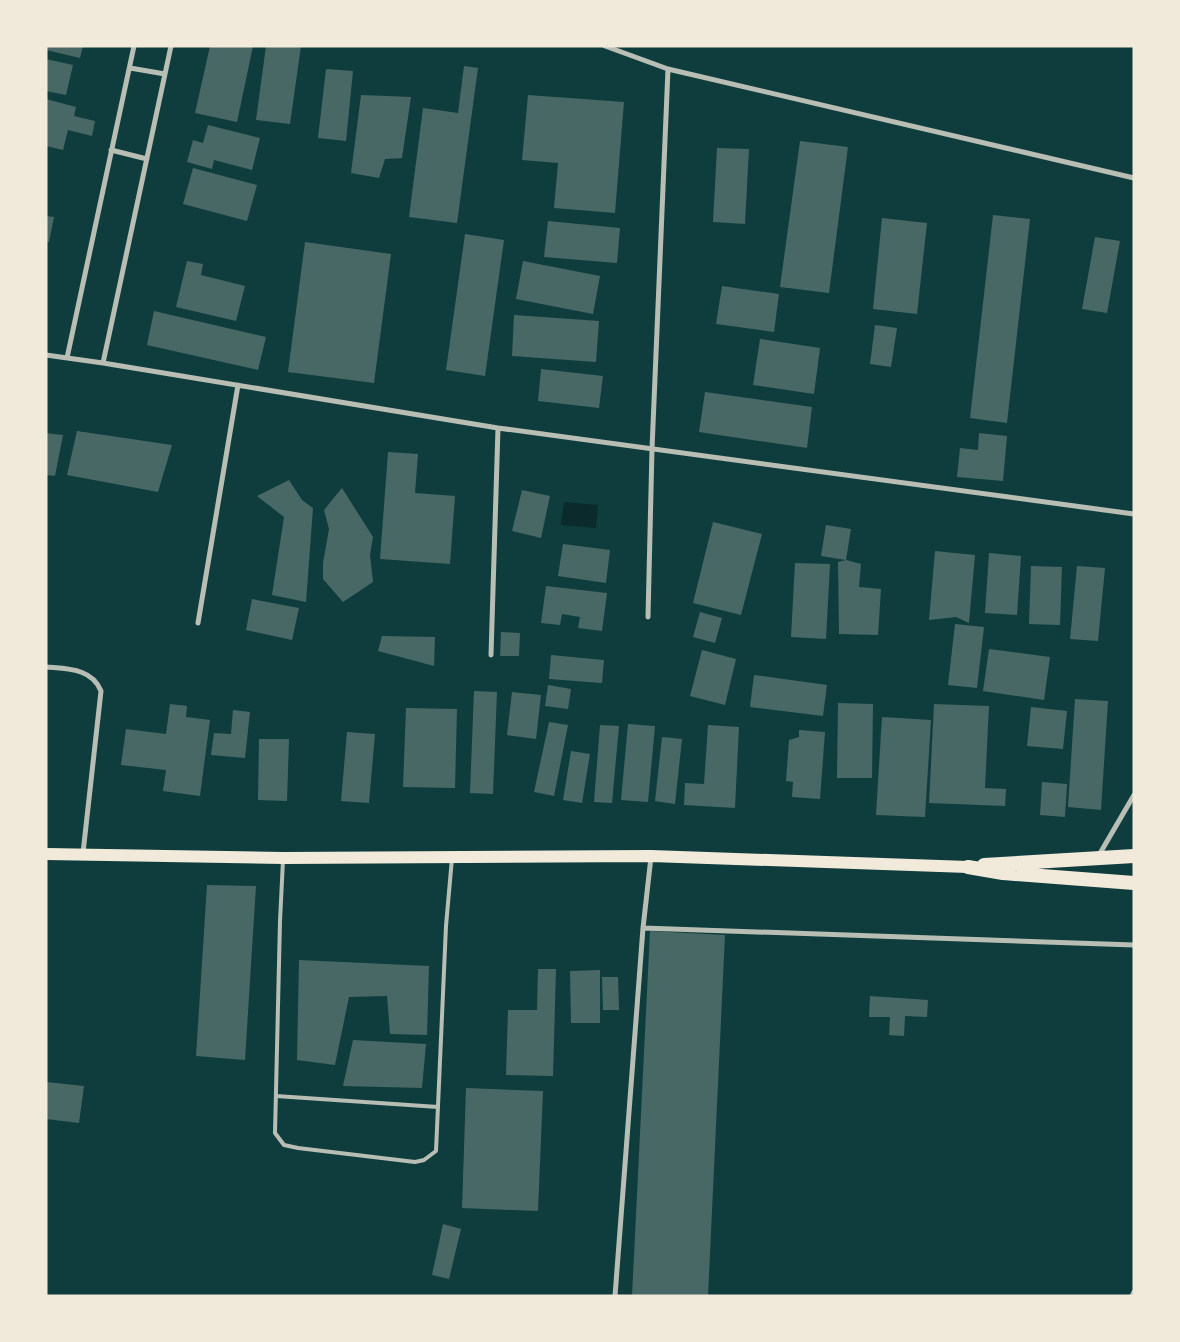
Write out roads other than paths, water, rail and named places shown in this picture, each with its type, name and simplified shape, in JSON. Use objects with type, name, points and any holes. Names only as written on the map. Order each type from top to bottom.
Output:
[{"type":"highway","points":[[968,867],[1002,863],[1134,856]]},
{"type":"highway","points":[[968,867],[1003,873],[1134,883]]},
{"type":"main road","points":[[46,854],[283,858],[651,856],[968,867]]},
{"type":"street","points":[[67,358],[134,46]]},
{"type":"street","points":[[103,363],[171,46]]},
{"type":"street","points":[[605,46],[668,68],[1134,178]]},
{"type":"street","points":[[130,68],[165,74]]},
{"type":"street","points":[[648,618],[652,449],[668,68]]},
{"type":"street","points":[[111,150],[147,159]]},
{"type":"street","points":[[46,356],[103,363],[498,428],[1134,514]]},
{"type":"street","points":[[198,623],[238,385]]},
{"type":"street","points":[[491,655],[498,428]]},
{"type":"street","points":[[46,667],[81,671],[99,684],[101,691],[82,854]]},
{"type":"street","points":[[1098,858],[1134,795]]},
{"type":"street","points":[[615,1296],[651,856]]},
{"type":"street","points":[[644,928],[1134,945]]},
{"type":"street","points":[[1132,1296],[1134,1292]]},
{"type":"lane","points":[[283,858],[275,1133],[284,1145],[298,1148],[415,1162],[424,1160],[436,1151],[446,926],[452,857]]},
{"type":"lane","points":[[276,1096],[438,1106]]},
{"type":"water","points":[[564,502],[598,505],[596,528],[561,525]]}]
